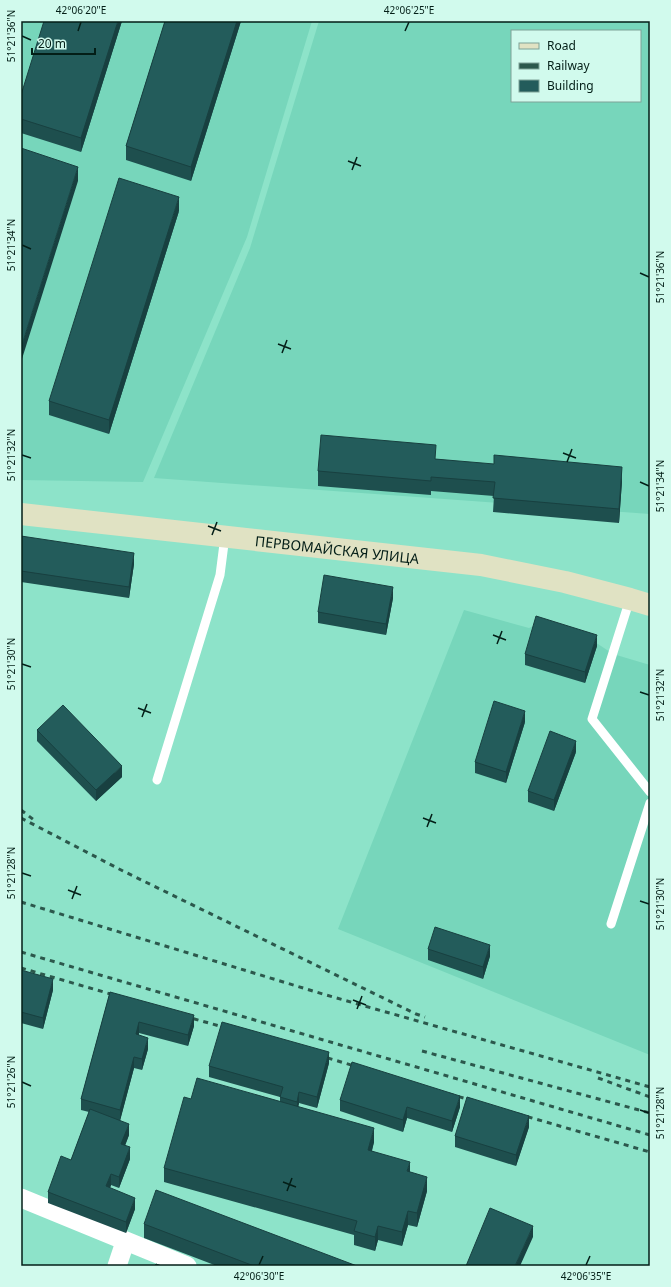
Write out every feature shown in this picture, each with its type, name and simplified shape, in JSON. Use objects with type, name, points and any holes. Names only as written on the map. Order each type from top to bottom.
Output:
[{"type":"street","name":"ПЕРВОМАЙСКАЯ УЛИЦА","points":[[21,514],[481,565],[565,582],[640,602]]},
{"type":"street","points":[[21,1198],[125,1242],[187,1266]]},
{"type":"street","points":[[117,1266],[125,1242]]},
{"type":"lane","points":[[157,780],[220,575],[225,536]]},
{"type":"lane","points":[[640,602],[592,719],[650,792]]},
{"type":"lane","points":[[611,924],[650,803]]},
{"type":"shaded area","points":[[21,21],[312,21],[247,237],[143,482],[21,480]]},
{"type":"shaded area","points":[[319,21],[650,21],[650,514],[154,478],[250,248]]},
{"type":"shaded area","points":[[464,610],[529,628],[536,625],[598,644],[613,654],[650,665],[650,1055],[338,929]]},
{"type":"building","points":[[44,21],[118,21],[81,138],[21,119],[21,95]]},
{"type":"building","points":[[165,21],[237,21],[191,167],[126,146]]},
{"type":"building","points":[[21,148],[78,167],[21,348]]},
{"type":"building","points":[[119,178],[179,197],[109,420],[49,401]]},
{"type":"building","points":[[321,435],[436,445],[435,459],[494,464],[494,455],[622,467],[619,509],[493,498],[495,482],[431,477],[431,481],[318,471]]},
{"type":"building","points":[[21,536],[134,553],[129,587],[21,571]]},
{"type":"building","points":[[324,575],[393,587],[386,624],[318,612]]},
{"type":"building","points":[[536,616],[597,635],[585,672],[525,654]]},
{"type":"building","points":[[494,701],[525,711],[506,772],[475,762]]},
{"type":"building","points":[[63,705],[122,766],[96,790],[37,730]]},
{"type":"building","points":[[550,731],[576,741],[554,800],[528,791]]},
{"type":"building","points":[[435,927],[490,945],[483,967],[428,949]]},
{"type":"building","points":[[21,970],[53,979],[43,1018],[21,1012]]},
{"type":"building","points":[[110,992],[194,1015],[188,1035],[139,1022],[136,1034],[148,1038],[142,1059],[134,1057],[120,1110],[81,1099]]},
{"type":"building","points":[[222,1022],[329,1052],[317,1097],[299,1092],[297,1102],[280,1097],[283,1087],[209,1066]]},
{"type":"building","points":[[352,1062],[460,1096],[452,1121],[407,1107],[403,1120],[340,1100]]},
{"type":"building","points":[[197,1078],[374,1128],[368,1150],[410,1162],[407,1171],[427,1177],[417,1213],[408,1211],[402,1232],[378,1226],[375,1237],[354,1231],[357,1221],[164,1168],[184,1097],[191,1099]]},
{"type":"building","points":[[467,1097],[529,1116],[516,1155],[455,1136]]},
{"type":"building","points":[[90,1109],[129,1124],[121,1144],[130,1147],[119,1177],[111,1174],[106,1186],[135,1198],[126,1222],[48,1192],[61,1156],[71,1160]]},
{"type":"building","points":[[156,1190],[357,1266],[254,1266],[144,1224]]},
{"type":"building","points":[[490,1208],[533,1226],[515,1266],[466,1266]]},
{"type":"railway","points":[[21,810],[34,820]]},
{"type":"railway","points":[[21,818],[123,871],[416,1014],[425,1017]]},
{"type":"railway","points":[[21,902],[326,995],[650,1087]]},
{"type":"railway","points":[[21,952],[650,1135]]},
{"type":"railway","points":[[21,968],[121,997]]},
{"type":"railway","points":[[184,1016],[230,1029]]},
{"type":"railway","points":[[422,1051],[650,1113]]},
{"type":"railway","points":[[318,1055],[361,1068]]},
{"type":"railway","points":[[598,1078],[650,1097]]},
{"type":"railway","points":[[449,1094],[478,1102]]},
{"type":"railway","points":[[518,1114],[650,1152]]}]
